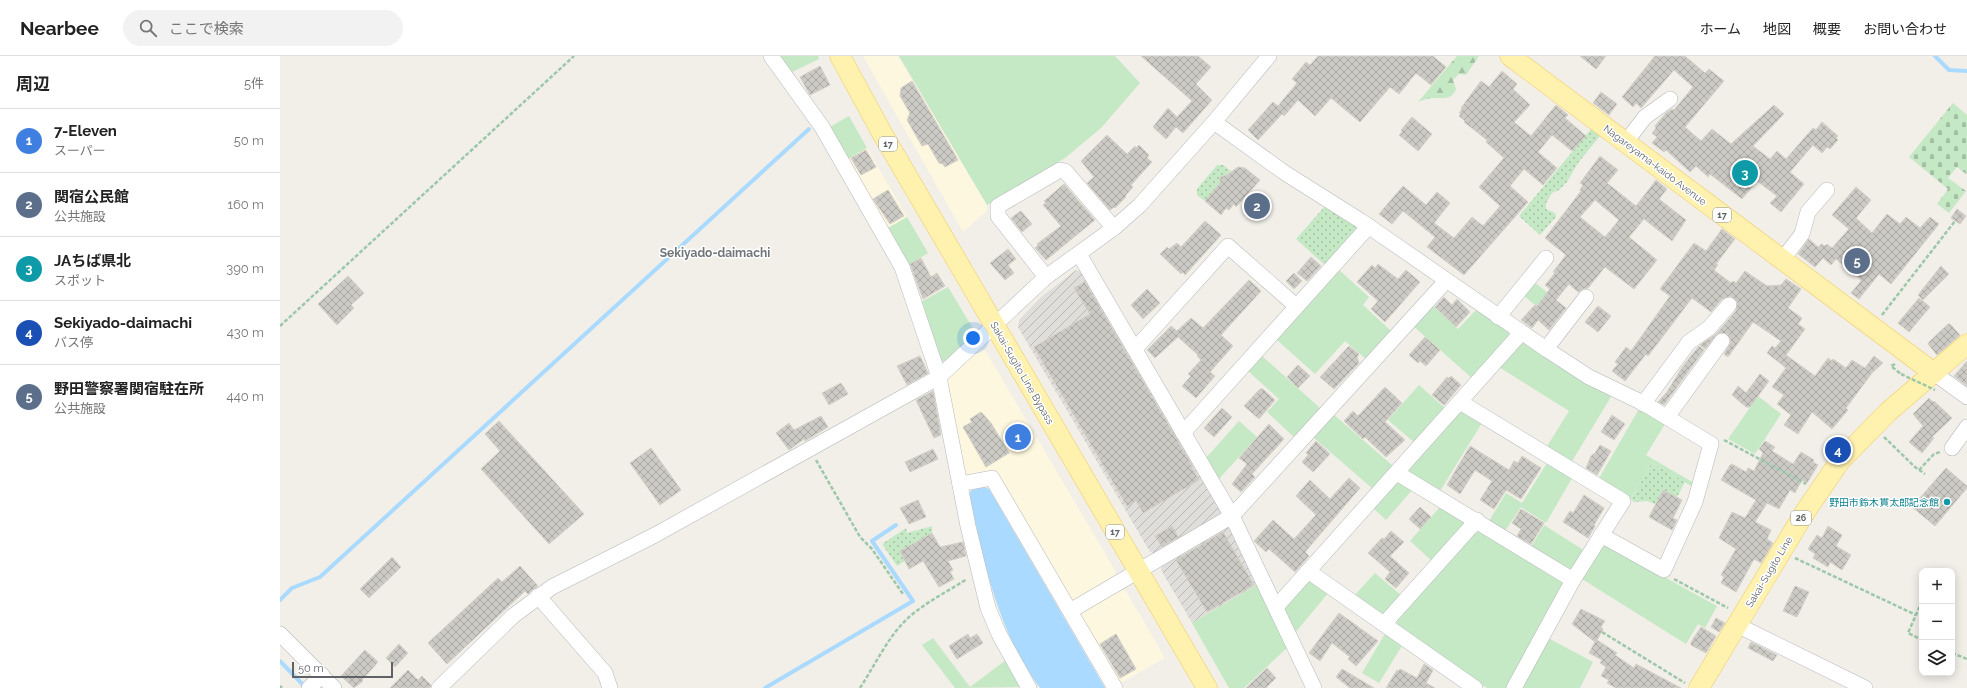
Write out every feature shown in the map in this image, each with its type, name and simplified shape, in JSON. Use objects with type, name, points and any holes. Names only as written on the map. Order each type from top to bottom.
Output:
[{"type":"main road","name":"Sakai-Sugito Line Bypass","points":[[840,56],[882,133],[1207,688]]},
{"type":"main road","name":"Nagareyama-kaido Avenue","points":[[1510,56],[1873,327],[1935,382]]},
{"type":"main road","name":"Sakai-Sugito Line","points":[[1695,687],[1740,621],[1819,491],[1852,446],[1935,382],[1967,344]]},
{"type":"street","points":[[771,56],[822,127],[894,250],[916,305],[939,377],[960,484],[988,608],[999,634],[1028,688]]},
{"type":"street","points":[[439,688],[513,616],[552,587],[654,536],[939,377],[1046,276],[1114,228],[1140,205],[1270,56]]},
{"type":"street","points":[[1625,143],[1646,117],[1670,99]]},
{"type":"street","points":[[1214,122],[1285,173],[1369,226],[1521,333],[1589,377],[1667,417],[1711,444],[1695,502],[1664,570],[1601,535]]},
{"type":"street","points":[[1046,276],[998,216],[998,206],[1060,170],[1065,171],[1114,228]]},
{"type":"street","points":[[1782,260],[1802,234],[1808,212],[1827,190]]},
{"type":"street","points":[[1184,433],[1369,226]]},
{"type":"street","points":[[1135,349],[1228,246],[1296,306]]},
{"type":"street","points":[[1079,254],[1232,516],[1314,688]]},
{"type":"street","points":[[1498,317],[1546,258]]},
{"type":"street","points":[[1070,611],[1232,516],[1446,281]]},
{"type":"street","points":[[1546,349],[1586,297]]},
{"type":"street","points":[[1643,404],[1689,342],[1709,328],[1729,305]]},
{"type":"street","points":[[1276,607],[1521,333]]},
{"type":"street","points":[[1667,417],[1722,341]]},
{"type":"street","points":[[1935,382],[1967,397]]},
{"type":"street","points":[[1460,402],[1623,501],[1573,580],[1514,688]]},
{"type":"street","points":[[1952,448],[1967,427]]},
{"type":"street","points":[[1397,473],[1477,520],[1573,580]]},
{"type":"street","points":[[960,484],[992,478],[1115,688]]},
{"type":"street","points":[[1384,624],[1477,520]]},
{"type":"street","points":[[1308,571],[1475,688]]},
{"type":"street","points":[[538,596],[605,673],[610,688]]},
{"type":"street","points":[[1740,621],[1865,688]]},
{"type":"street","points":[[280,634],[314,683],[334,688]]},
{"type":"path","points":[[280,326],[574,56]]},
{"type":"path","points":[[1873,327],[1955,221]]},
{"type":"path","points":[[1905,372],[1894,363],[1891,366],[1901,374],[1935,382]]},
{"type":"path","points":[[1880,432],[1925,474]]},
{"type":"path","points":[[1711,444],[1717,437],[1819,491]]},
{"type":"path","points":[[1919,470],[1934,454],[1952,448]]},
{"type":"path","points":[[810,449],[860,537],[872,549],[903,594]]},
{"type":"path","points":[[1789,555],[1916,615]]},
{"type":"path","points":[[1664,570],[1668,575],[1740,621]]},
{"type":"path","points":[[860,688],[895,634],[906,620],[915,612],[980,571]]},
{"type":"path","points":[[1919,639],[1908,634],[1921,604]]},
{"type":"path","points":[[1602,632],[1695,687]]},
{"type":"path","points":[[1955,654],[1967,659]]},
{"type":"shaded area","points":[[863,56],[898,56],[987,205],[987,211],[963,232]]},
{"type":"shaded area","points":[[867,148],[907,217],[888,228],[848,159]]},
{"type":"shaded area","points":[[1076,270],[1082,272],[1222,511],[1221,516],[1156,554],[1150,552],[1018,327],[1019,320],[1041,297]]},
{"type":"shaded area","points":[[980,349],[985,350],[1116,572],[1114,579],[1075,601],[1069,600],[995,472],[969,476],[964,473],[945,382],[948,376]]},
{"type":"shaded area","points":[[1227,527],[1232,529],[1258,584],[1192,623],[1161,570],[1162,564]]},
{"type":"shaded area","points":[[1120,589],[1126,591],[1165,658],[1119,684],[1080,617],[1081,612]]},
{"type":"green space","points":[[779,56],[818,56],[819,59],[792,72]]},
{"type":"green space","points":[[899,56],[1115,56],[1140,83],[1101,128],[1065,158],[987,205]]},
{"type":"green space","points":[[1457,56],[1479,56],[1466,75],[1459,74],[1453,80],[1456,89],[1450,97],[1430,98],[1418,102]]},
{"type":"green space","points":[[1953,103],[1967,115],[1967,172],[1966,174],[1957,167],[1948,178],[1966,191],[1949,213],[1937,204],[1948,189],[1909,157]]},
{"type":"green space","points":[[849,116],[867,148],[848,159],[830,127]]},
{"type":"green space","points":[[1591,129],[1600,136],[1578,163],[1567,182],[1559,190],[1552,193],[1546,203],[1546,209],[1555,213],[1556,217],[1540,235],[1519,216]]},
{"type":"green space","points":[[1217,165],[1223,165],[1231,171],[1226,176],[1221,177],[1221,182],[1205,201],[1197,195],[1197,189]]},
{"type":"green space","points":[[1326,205],[1356,224],[1357,230],[1326,266],[1296,239]]},
{"type":"green space","points":[[907,217],[928,253],[907,266],[888,228]]},
{"type":"green space","points":[[1338,269],[1369,297],[1363,305],[1391,331],[1366,359],[1345,341],[1315,374],[1276,339]]},
{"type":"green space","points":[[1534,282],[1556,299],[1545,313],[1524,296]]},
{"type":"green space","points":[[948,287],[975,332],[973,338],[945,362],[939,360],[921,302]]},
{"type":"green space","points":[[1431,304],[1458,329],[1476,310],[1508,332],[1510,338],[1473,379],[1412,325]]},
{"type":"green space","points":[[1526,343],[1612,395],[1571,463],[1546,448],[1569,411],[1499,367],[1520,344]]},
{"type":"green space","points":[[1261,355],[1321,409],[1295,438],[1267,412],[1279,399],[1247,370]]},
{"type":"green space","points":[[1419,385],[1446,409],[1415,443],[1388,420]]},
{"type":"green space","points":[[1758,396],[1781,414],[1755,454],[1728,439]]},
{"type":"green space","points":[[1639,409],[1665,424],[1646,455],[1694,483],[1693,487],[1652,463],[1630,500],[1598,480]]},
{"type":"green space","points":[[1464,412],[1482,423],[1440,491],[1410,473],[1409,466],[1458,413]]},
{"type":"green space","points":[[1333,414],[1393,466],[1373,489],[1313,437]]},
{"type":"green space","points":[[1239,421],[1257,437],[1218,480],[1206,458]]},
{"type":"green space","points":[[1547,463],[1572,478],[1546,523],[1521,507],[1505,531],[1489,521],[1506,493],[1522,503]]},
{"type":"green space","points":[[1652,463],[1685,482],[1677,497],[1663,490],[1655,504],[1647,501],[1634,502],[1631,499]]},
{"type":"green space","points":[[1402,482],[1413,489],[1386,520],[1373,508],[1395,483]]},
{"type":"green space","points":[[1441,506],[1464,520],[1464,526],[1433,562],[1410,541]]},
{"type":"green space","points":[[1544,525],[1585,551],[1574,569],[1568,570],[1531,547]]},
{"type":"green space","points":[[932,526],[932,533],[900,551],[905,561],[897,566],[882,544],[906,528],[907,533]]},
{"type":"green space","points":[[1482,531],[1562,581],[1564,586],[1507,688],[1487,688],[1397,625],[1397,619],[1474,533]]},
{"type":"green space","points":[[1606,545],[1717,606],[1705,628],[1698,624],[1686,644],[1582,579],[1602,546]]},
{"type":"green space","points":[[1375,573],[1402,596],[1387,613],[1381,614],[1354,596]]},
{"type":"green space","points":[[1313,580],[1329,592],[1295,633],[1284,611],[1285,604],[1306,582]]},
{"type":"green space","points":[[1258,584],[1288,647],[1244,688],[1229,688],[1192,623]]},
{"type":"green space","points":[[1386,632],[1403,644],[1379,683],[1362,673]]},
{"type":"green space","points":[[933,638],[970,687],[1006,660],[1020,687],[955,688],[922,645]]},
{"type":"green space","points":[[1548,638],[1593,662],[1580,688],[1521,688]]},
{"type":"water","points":[[984,487],[989,489],[1105,688],[1040,688],[1025,666],[1013,643],[994,595],[980,544],[969,493],[972,490]]},
{"type":"building","points":[[1141,56],[1198,56],[1211,67],[1196,84],[1212,100],[1183,133],[1176,127],[1166,139],[1153,127],[1168,108],[1177,117],[1192,101]]},
{"type":"building","points":[[1318,56],[1433,56],[1446,67],[1431,85],[1416,73],[1399,94],[1390,87],[1360,122],[1331,98],[1315,116],[1298,100],[1284,116],[1282,114],[1258,140],[1248,130],[1273,102],[1278,106],[1297,83],[1292,79],[1306,62],[1310,65]]},
{"type":"building","points":[[1580,56],[1606,56],[1596,69]]},
{"type":"building","points":[[1655,56],[1685,56],[1705,73],[1709,69],[1724,81],[1685,127],[1701,141],[1712,129],[1731,144],[1774,105],[1784,114],[1753,146],[1770,159],[1777,151],[1786,159],[1813,128],[1816,130],[1822,122],[1838,136],[1836,138],[1838,140],[1830,149],[1827,147],[1822,153],[1813,145],[1790,172],[1804,184],[1781,212],[1770,203],[1777,196],[1757,181],[1742,199],[1710,174],[1708,177],[1696,166],[1690,172],[1666,150],[1664,152],[1652,143],[1657,137],[1652,133],[1656,128],[1655,126],[1666,113],[1672,109],[1674,110],[1693,87],[1674,70],[1641,108],[1636,103],[1633,107],[1622,97]]},
{"type":"building","points":[[820,66],[830,85],[810,95],[800,77]]},
{"type":"building","points":[[1502,71],[1517,84],[1513,89],[1530,105],[1514,122],[1531,136],[1556,105],[1568,115],[1565,118],[1586,136],[1572,151],[1552,135],[1538,152],[1557,168],[1543,185],[1524,169],[1510,186],[1528,202],[1464,275],[1427,247],[1435,237],[1403,211],[1392,224],[1379,214],[1403,186],[1426,205],[1437,192],[1450,203],[1434,223],[1454,238],[1472,217],[1483,226],[1500,206],[1479,187],[1504,158],[1486,142],[1487,140],[1464,122],[1465,121],[1459,116],[1461,114],[1459,113],[1481,81],[1489,87]]},
{"type":"building","points":[[912,81],[958,160],[945,167],[943,164],[939,163],[928,144],[922,146],[907,120],[910,113],[900,96],[901,88]]},
{"type":"building","points":[[1601,92],[1617,104],[1609,115],[1593,103]]},
{"type":"building","points":[[1412,117],[1432,134],[1418,151],[1399,135],[1402,132],[1401,130]]},
{"type":"building","points":[[1107,135],[1127,154],[1135,146],[1136,148],[1139,145],[1149,155],[1147,158],[1152,162],[1131,185],[1133,187],[1125,196],[1126,197],[1115,208],[1114,207],[1110,210],[1087,183],[1094,177],[1081,161]]},
{"type":"building","points":[[866,150],[876,167],[861,175],[851,158]]},
{"type":"building","points":[[1600,156],[1618,170],[1607,183],[1636,206],[1656,180],[1667,189],[1659,199],[1686,220],[1672,241],[1644,219],[1629,237],[1657,260],[1634,289],[1605,267],[1588,288],[1578,292],[1569,284],[1556,300],[1566,308],[1549,330],[1538,320],[1532,328],[1521,320],[1535,305],[1537,306],[1550,289],[1545,285],[1555,273],[1553,272],[1566,255],[1545,238],[1581,191],[1580,190],[1583,185],[1580,183]],"holes":[[[1595,200],[1619,220],[1605,237],[1580,217]]]},
{"type":"building","points":[[1238,167],[1245,168],[1260,180],[1236,207],[1234,204],[1229,210],[1226,208],[1221,215],[1205,201],[1220,183],[1220,177],[1227,175]]},
{"type":"building","points":[[1064,184],[1095,220],[1046,260],[1035,248],[1038,245],[1037,244],[1061,226],[1043,205],[1046,203],[1044,201]]},
{"type":"building","points":[[1856,187],[1871,200],[1856,218],[1872,233],[1887,214],[1900,224],[1906,217],[1920,228],[1930,217],[1939,224],[1891,284],[1879,274],[1859,299],[1851,293],[1861,281],[1860,279],[1836,259],[1831,265],[1823,258],[1815,267],[1798,254],[1809,239],[1818,247],[1821,244],[1825,246],[1827,244],[1832,248],[1849,229],[1832,215]]},
{"type":"building","points":[[888,190],[904,216],[890,224],[873,199]]},
{"type":"building","points":[[1957,209],[1966,216],[1960,224],[1951,218]]},
{"type":"building","points":[[1021,211],[1032,224],[1022,232],[1011,218]]},
{"type":"building","points":[[1205,221],[1221,235],[1185,275],[1183,272],[1181,274],[1160,254],[1167,247],[1169,249],[1177,243],[1181,247]]},
{"type":"building","points":[[1722,229],[1735,239],[1716,264],[1718,265],[1714,270],[1731,283],[1733,281],[1736,283],[1745,271],[1767,286],[1781,285],[1786,279],[1801,289],[1788,308],[1802,318],[1798,324],[1805,329],[1786,355],[1815,376],[1828,358],[1832,361],[1833,359],[1846,368],[1852,360],[1865,368],[1874,356],[1883,363],[1872,373],[1846,408],[1848,410],[1832,429],[1812,412],[1798,434],[1784,425],[1791,415],[1777,404],[1784,395],[1772,387],[1786,368],[1767,353],[1772,346],[1775,348],[1781,341],[1753,322],[1728,357],[1724,354],[1731,342],[1727,334],[1718,333],[1705,349],[1700,345],[1716,334],[1736,311],[1737,302],[1731,296],[1722,299],[1711,312],[1692,298],[1648,356],[1646,354],[1625,381],[1612,371],[1618,364],[1615,362],[1626,347],[1631,351],[1670,296],[1660,289],[1694,243],[1706,251]]},
{"type":"building","points":[[1008,249],[1016,259],[1008,265],[1014,273],[1005,280],[990,263]]},
{"type":"building","points":[[1311,257],[1321,266],[1307,281],[1297,273]]},
{"type":"building","points":[[921,258],[931,277],[937,273],[945,286],[923,299],[910,264]]},
{"type":"building","points":[[1378,264],[1398,279],[1406,270],[1420,282],[1385,322],[1371,309],[1378,301],[1357,282],[1372,265],[1375,268]]},
{"type":"building","points":[[1941,266],[1949,274],[1923,300],[1918,295]]},
{"type":"building","points":[[1294,273],[1302,281],[1294,289],[1286,281]]},
{"type":"building","points":[[348,276],[364,293],[351,305],[354,308],[337,325],[318,304]]},
{"type":"building","points":[[1249,280],[1261,291],[1221,335],[1233,346],[1210,372],[1215,376],[1196,398],[1182,386],[1191,376],[1188,374],[1201,360],[1197,356],[1198,355],[1178,337],[1155,358],[1147,350],[1171,326],[1177,331],[1191,318],[1203,328]]},
{"type":"building","points":[[1085,282],[1193,467],[1192,468],[1199,480],[1143,513],[1136,501],[1127,506],[1034,347],[1090,314],[1074,288]]},
{"type":"building","points":[[1147,289],[1160,303],[1143,319],[1131,305]]},
{"type":"building","points":[[1444,297],[1452,305],[1457,299],[1470,312],[1456,327],[1435,307]]},
{"type":"building","points":[[1919,298],[1930,307],[1909,332],[1898,323]]},
{"type":"building","points":[[1598,306],[1611,316],[1598,332],[1585,322]]},
{"type":"building","points":[[1948,324],[1950,324],[1960,335],[1937,355],[1928,344]]},
{"type":"building","points":[[1425,337],[1440,350],[1426,366],[1420,361],[1418,363],[1409,355]]},
{"type":"building","points":[[1349,346],[1359,354],[1357,357],[1359,363],[1334,389],[1320,377]]},
{"type":"building","points":[[1699,346],[1704,350],[1664,405],[1658,402],[1667,392],[1683,366]]},
{"type":"building","points":[[920,356],[928,373],[907,385],[897,366]]},
{"type":"building","points":[[1967,361],[1967,386],[1954,376]]},
{"type":"building","points":[[1298,365],[1310,376],[1298,388],[1287,377]]},
{"type":"building","points":[[1760,374],[1769,381],[1750,407],[1746,407],[1732,395],[1738,386],[1746,393]]},
{"type":"building","points":[[1451,376],[1461,385],[1444,405],[1432,395],[1447,377],[1449,378]]},
{"type":"building","points":[[841,383],[848,394],[829,405],[822,393]]},
{"type":"building","points":[[1385,387],[1402,403],[1385,422],[1405,440],[1386,457],[1365,437],[1363,439],[1344,421],[1353,411],[1358,416]]},
{"type":"building","points":[[1260,389],[1263,389],[1275,400],[1259,419],[1244,406]]},
{"type":"building","points":[[933,391],[941,435],[934,438],[916,400]]},
{"type":"building","points":[[1929,398],[1952,418],[1932,437],[1934,438],[1922,453],[1909,442],[1923,426],[1913,414]]},
{"type":"building","points":[[1222,408],[1232,417],[1214,437],[1204,428]]},
{"type":"building","points":[[981,412],[991,423],[1009,453],[986,467],[963,427],[972,422],[970,419]]},
{"type":"building","points":[[1612,415],[1625,424],[1614,440],[1601,432]]},
{"type":"building","points":[[821,416],[828,427],[805,441],[804,439],[789,450],[776,433],[789,423],[794,430]]},
{"type":"building","points":[[499,421],[584,514],[549,544],[481,469],[500,451],[485,434]]},
{"type":"building","points":[[1269,424],[1284,439],[1252,474],[1255,477],[1241,492],[1232,484],[1247,464],[1239,458]]},
{"type":"building","points":[[1316,441],[1330,454],[1313,472],[1302,462],[1308,455],[1306,453]]},
{"type":"building","points":[[1765,441],[1775,447],[1772,451],[1793,464],[1801,452],[1814,460],[1813,462],[1818,465],[1807,483],[1802,480],[1795,493],[1790,490],[1779,509],[1767,503],[1755,522],[1771,530],[1767,539],[1773,543],[1761,563],[1754,559],[1736,592],[1721,583],[1724,577],[1721,575],[1736,549],[1719,538],[1732,512],[1745,518],[1756,500],[1721,480],[1732,464],[1746,472],[1748,468],[1754,471],[1763,453],[1759,449]]},
{"type":"building","points":[[1600,445],[1611,451],[1597,475],[1586,468],[1591,456]]},
{"type":"building","points":[[1470,446],[1509,470],[1514,461],[1518,463],[1522,456],[1541,468],[1521,499],[1506,490],[1494,509],[1480,500],[1492,481],[1475,470],[1460,494],[1447,485]]},
{"type":"building","points":[[651,448],[681,490],[660,505],[630,463]]},
{"type":"building","points":[[933,449],[938,459],[910,472],[905,462]]},
{"type":"building","points":[[1946,468],[1967,486],[1967,488],[1935,526],[1912,507]]},
{"type":"building","points":[[1349,478],[1360,488],[1305,552],[1309,556],[1295,572],[1269,549],[1266,552],[1254,541],[1273,520],[1294,539],[1316,515],[1296,496],[1310,480],[1330,499]]},
{"type":"building","points":[[1663,490],[1682,500],[1673,518],[1677,520],[1672,530],[1649,517]]},
{"type":"building","points":[[1584,495],[1604,508],[1588,538],[1563,522],[1570,511],[1573,513]]},
{"type":"building","points":[[918,500],[926,517],[909,524],[900,508]]},
{"type":"building","points":[[1420,507],[1431,517],[1420,529],[1409,519]]},
{"type":"building","points":[[1521,509],[1544,523],[1531,544],[1517,536],[1521,529],[1512,523]]},
{"type":"building","points":[[1172,526],[1178,537],[1162,547],[1155,536]]},
{"type":"building","points":[[1828,526],[1842,535],[1836,546],[1851,555],[1842,570],[1830,562],[1828,567],[1813,558],[1815,554],[1808,549],[1817,535],[1822,538]]},
{"type":"building","points":[[1391,531],[1404,542],[1390,556],[1409,573],[1396,588],[1385,579],[1390,572],[1368,553]]},
{"type":"building","points":[[1223,532],[1254,585],[1207,612],[1176,560]]},
{"type":"building","points":[[932,533],[940,547],[963,542],[966,556],[948,561],[953,570],[950,572],[954,579],[939,587],[923,561],[909,569],[900,551]]},
{"type":"building","points":[[392,557],[401,567],[369,598],[360,589]]},
{"type":"building","points":[[520,566],[538,586],[528,594],[525,591],[447,664],[428,643],[498,578],[502,582]]},
{"type":"building","points":[[1795,586],[1809,592],[1797,617],[1783,611]]},
{"type":"building","points":[[1581,609],[1605,621],[1601,627],[1603,629],[1597,640],[1617,653],[1615,655],[1634,668],[1636,664],[1681,688],[1616,688],[1607,683],[1609,680],[1601,676],[1606,667],[1600,663],[1602,660],[1589,653],[1595,642],[1572,624]]},
{"type":"building","points":[[1339,613],[1378,641],[1356,666],[1348,659],[1350,657],[1332,643],[1320,661],[1309,653]]},
{"type":"building","points":[[1716,618],[1725,623],[1719,632],[1711,627]]},
{"type":"building","points":[[1701,627],[1716,636],[1706,653],[1691,645],[1691,642]]},
{"type":"building","points":[[968,634],[970,638],[977,634],[983,643],[957,659],[949,646]]},
{"type":"building","points":[[1116,634],[1136,669],[1120,678],[1100,644]]},
{"type":"building","points":[[1751,642],[1777,655],[1773,661],[1748,648]]},
{"type":"building","points":[[399,644],[408,653],[395,667],[386,658]]},
{"type":"building","points":[[365,650],[378,662],[362,680],[363,681],[354,688],[341,676]]},
{"type":"building","points":[[1424,664],[1433,670],[1426,683],[1435,688],[1386,688],[1397,670],[1398,671],[1400,669],[1417,678]]},
{"type":"building","points":[[1267,668],[1276,678],[1266,688],[1246,688]]},
{"type":"building","points":[[1342,669],[1374,688],[1350,688],[1336,677]]},
{"type":"building","points":[[408,670],[418,680],[422,676],[431,685],[430,688],[390,688]]},
{"type":"waterway","points":[[1935,56],[1949,70],[1967,71]]},
{"type":"waterway","points":[[280,600],[292,588],[320,577],[809,129]]},
{"type":"waterway","points":[[765,688],[913,601],[872,541],[896,525]]},
{"type":"waterway","points":[[280,661],[306,688]]},
{"type":"place","name":"JAちば県北","points":[[1745,173]]},
{"type":"place","name":"関宿公民館","points":[[1257,206]]},
{"type":"place","name":"野田警察署関宿駐在所","points":[[1857,261]]},
{"type":"place","name":"7-Eleven","points":[[1018,437]]},
{"type":"place","name":"Sekiyado-daimachi","points":[[1838,450]]},
{"type":"place","name":"野田市鈴木貫太郎記念館","points":[[1947,502]]},
{"type":"district","name":"Sekiyado-daimachi","points":[[715,253]]}]
